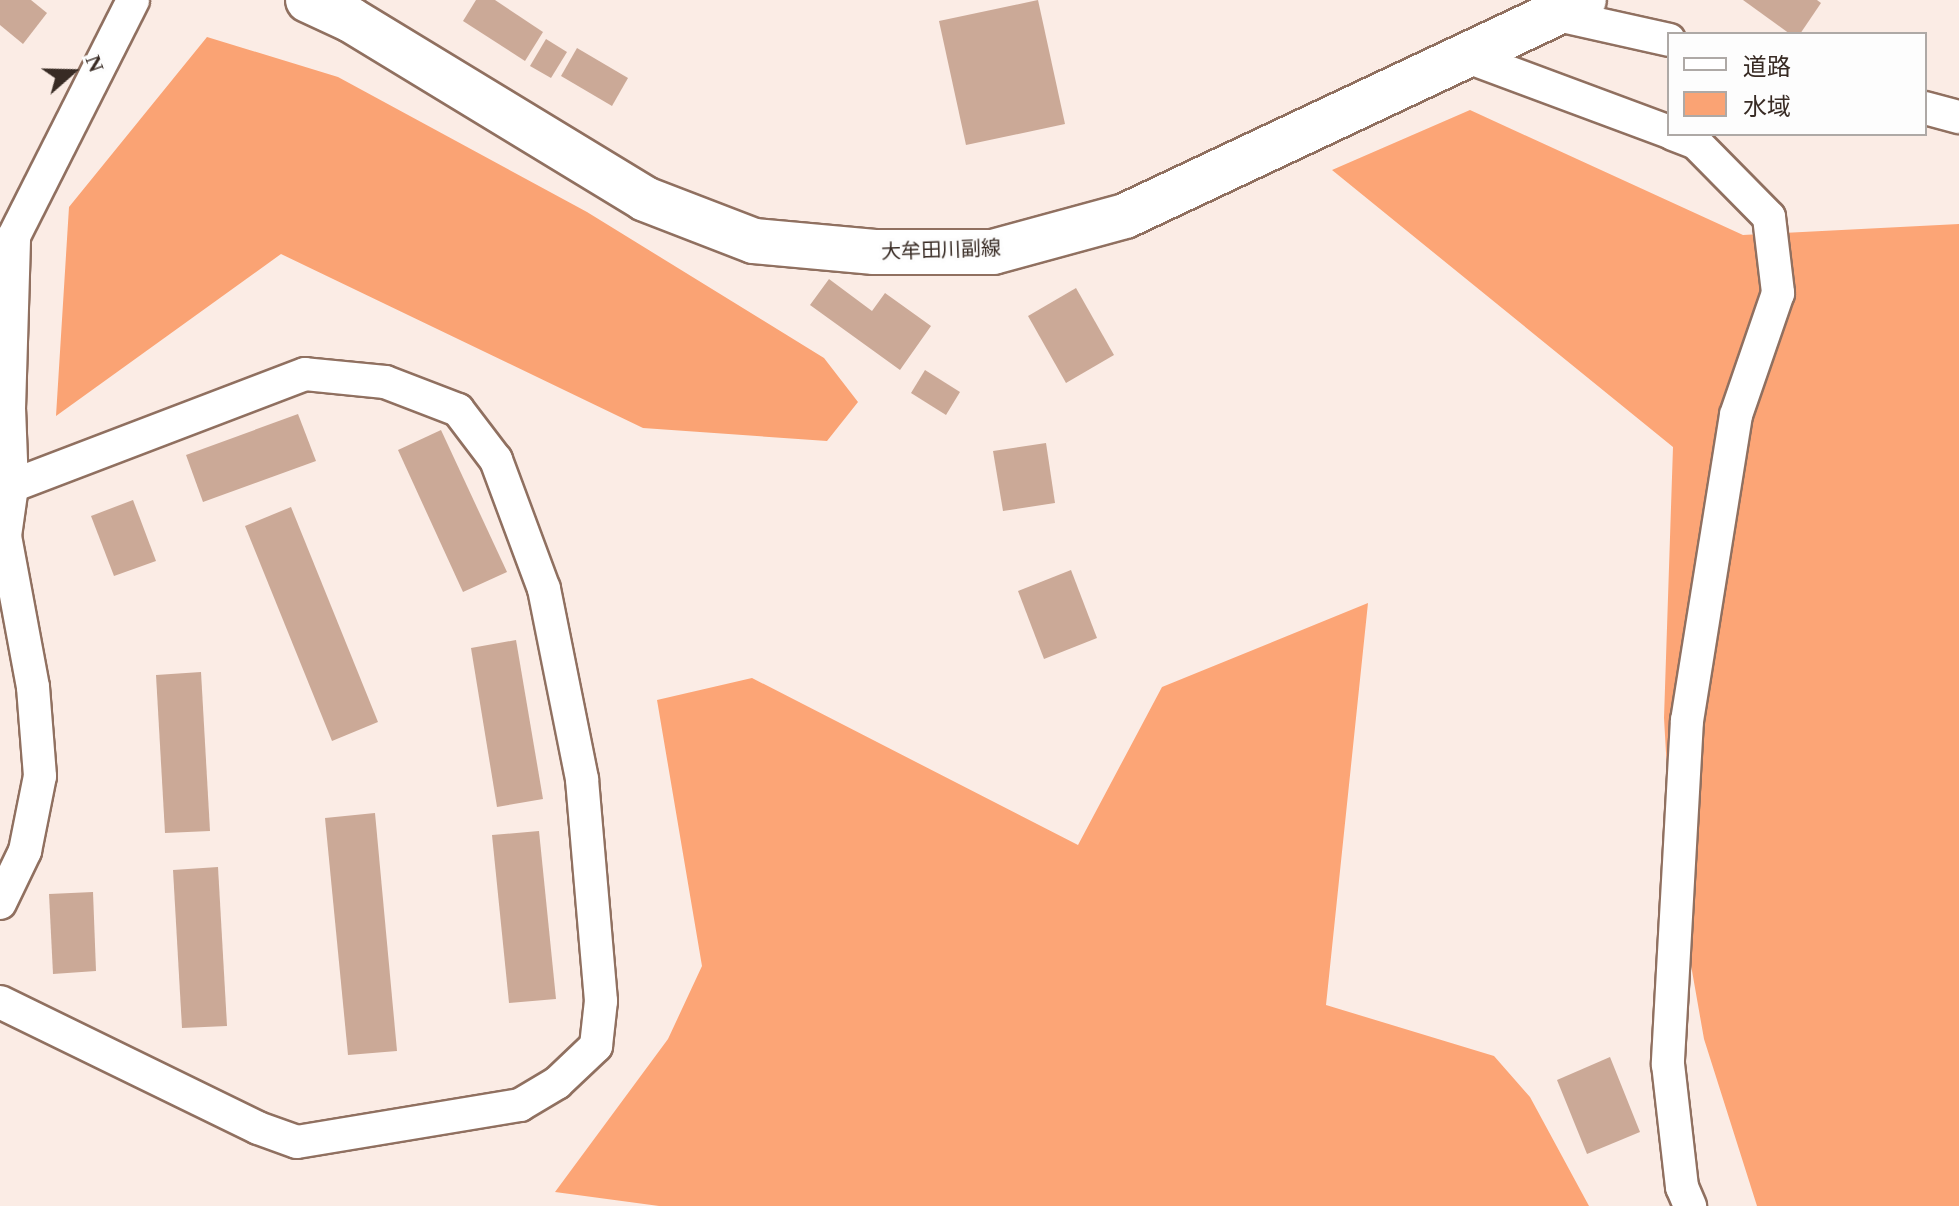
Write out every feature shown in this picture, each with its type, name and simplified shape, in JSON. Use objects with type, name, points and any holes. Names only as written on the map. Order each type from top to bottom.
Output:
[{"type":"main road","name":"大牟田川副線","points":[[308,0],[351,20],[645,199],[754,241],[874,252],[993,252],[1125,216],[1568,7]]},
{"type":"street","points":[[0,903],[25,851],[40,776],[33,687],[2,537],[12,486],[9,409],[14,236],[133,0]]},
{"type":"street","points":[[1568,7],[1667,39]]},
{"type":"street","points":[[1465,56],[1667,132]]},
{"type":"street","points":[[1927,109],[1959,117]]},
{"type":"street","points":[[1678,136],[1696,143],[1769,217],[1778,293],[1736,415],[1687,720],[1668,1064],[1682,1187],[1690,1206]]},
{"type":"street","points":[[0,1002],[297,1142],[520,1105],[557,1083],[596,1046],[601,1001],[582,779],[544,589],[496,460],[458,410],[385,382],[305,374],[12,486]]},
{"type":"shaded area","points":[[1470,110],[1743,235],[1959,224],[1959,1206],[1757,1206],[1704,1039],[1672,857],[1664,718],[1673,447],[1332,170]]},
{"type":"shaded area","points":[[1368,603],[1326,1005],[1494,1056],[1530,1097],[1589,1206],[659,1206],[555,1192],[668,1039],[702,966],[657,700],[752,678],[1078,845],[1162,687]]},
{"type":"water","points":[[207,37],[338,77],[587,212],[824,358],[858,402],[827,441],[643,428],[281,254],[56,416],[69,207]]},
{"type":"building","points":[[0,0],[31,0],[47,13],[23,44],[0,25]]},
{"type":"building","points":[[476,0],[495,0],[543,32],[525,61],[463,21]]},
{"type":"building","points":[[1038,0],[1065,124],[966,145],[939,21]]},
{"type":"building","points":[[1743,0],[1817,0],[1821,3],[1801,32],[1787,32]]},
{"type":"building","points":[[546,39],[567,52],[551,78],[530,66]]},
{"type":"building","points":[[577,48],[628,78],[612,106],[561,76]]},
{"type":"building","points":[[829,279],[872,311],[885,293],[931,326],[900,370],[810,305]]},
{"type":"building","points":[[1076,288],[1114,355],[1066,383],[1028,316]]},
{"type":"building","points":[[925,370],[960,392],[946,415],[911,393]]},
{"type":"building","points":[[298,414],[316,461],[203,502],[186,455]]},
{"type":"building","points":[[441,430],[507,572],[463,592],[398,450]]},
{"type":"building","points":[[1046,443],[1055,503],[1003,511],[993,451]]},
{"type":"building","points":[[133,500],[156,561],[114,576],[91,516]]},
{"type":"building","points":[[291,507],[378,722],[332,741],[245,526]]},
{"type":"building","points":[[1071,570],[1097,638],[1044,659],[1018,591]]},
{"type":"building","points":[[516,640],[543,799],[497,807],[471,648]]},
{"type":"building","points":[[201,672],[210,831],[165,833],[156,675]]},
{"type":"building","points":[[375,813],[397,1051],[348,1055],[325,818]]},
{"type":"building","points":[[539,831],[556,999],[509,1003],[492,835]]},
{"type":"building","points":[[218,867],[227,1026],[182,1028],[173,870]]},
{"type":"building","points":[[93,892],[96,971],[53,974],[49,894]]},
{"type":"building","points":[[1610,1057],[1640,1132],[1587,1154],[1557,1080]]}]
